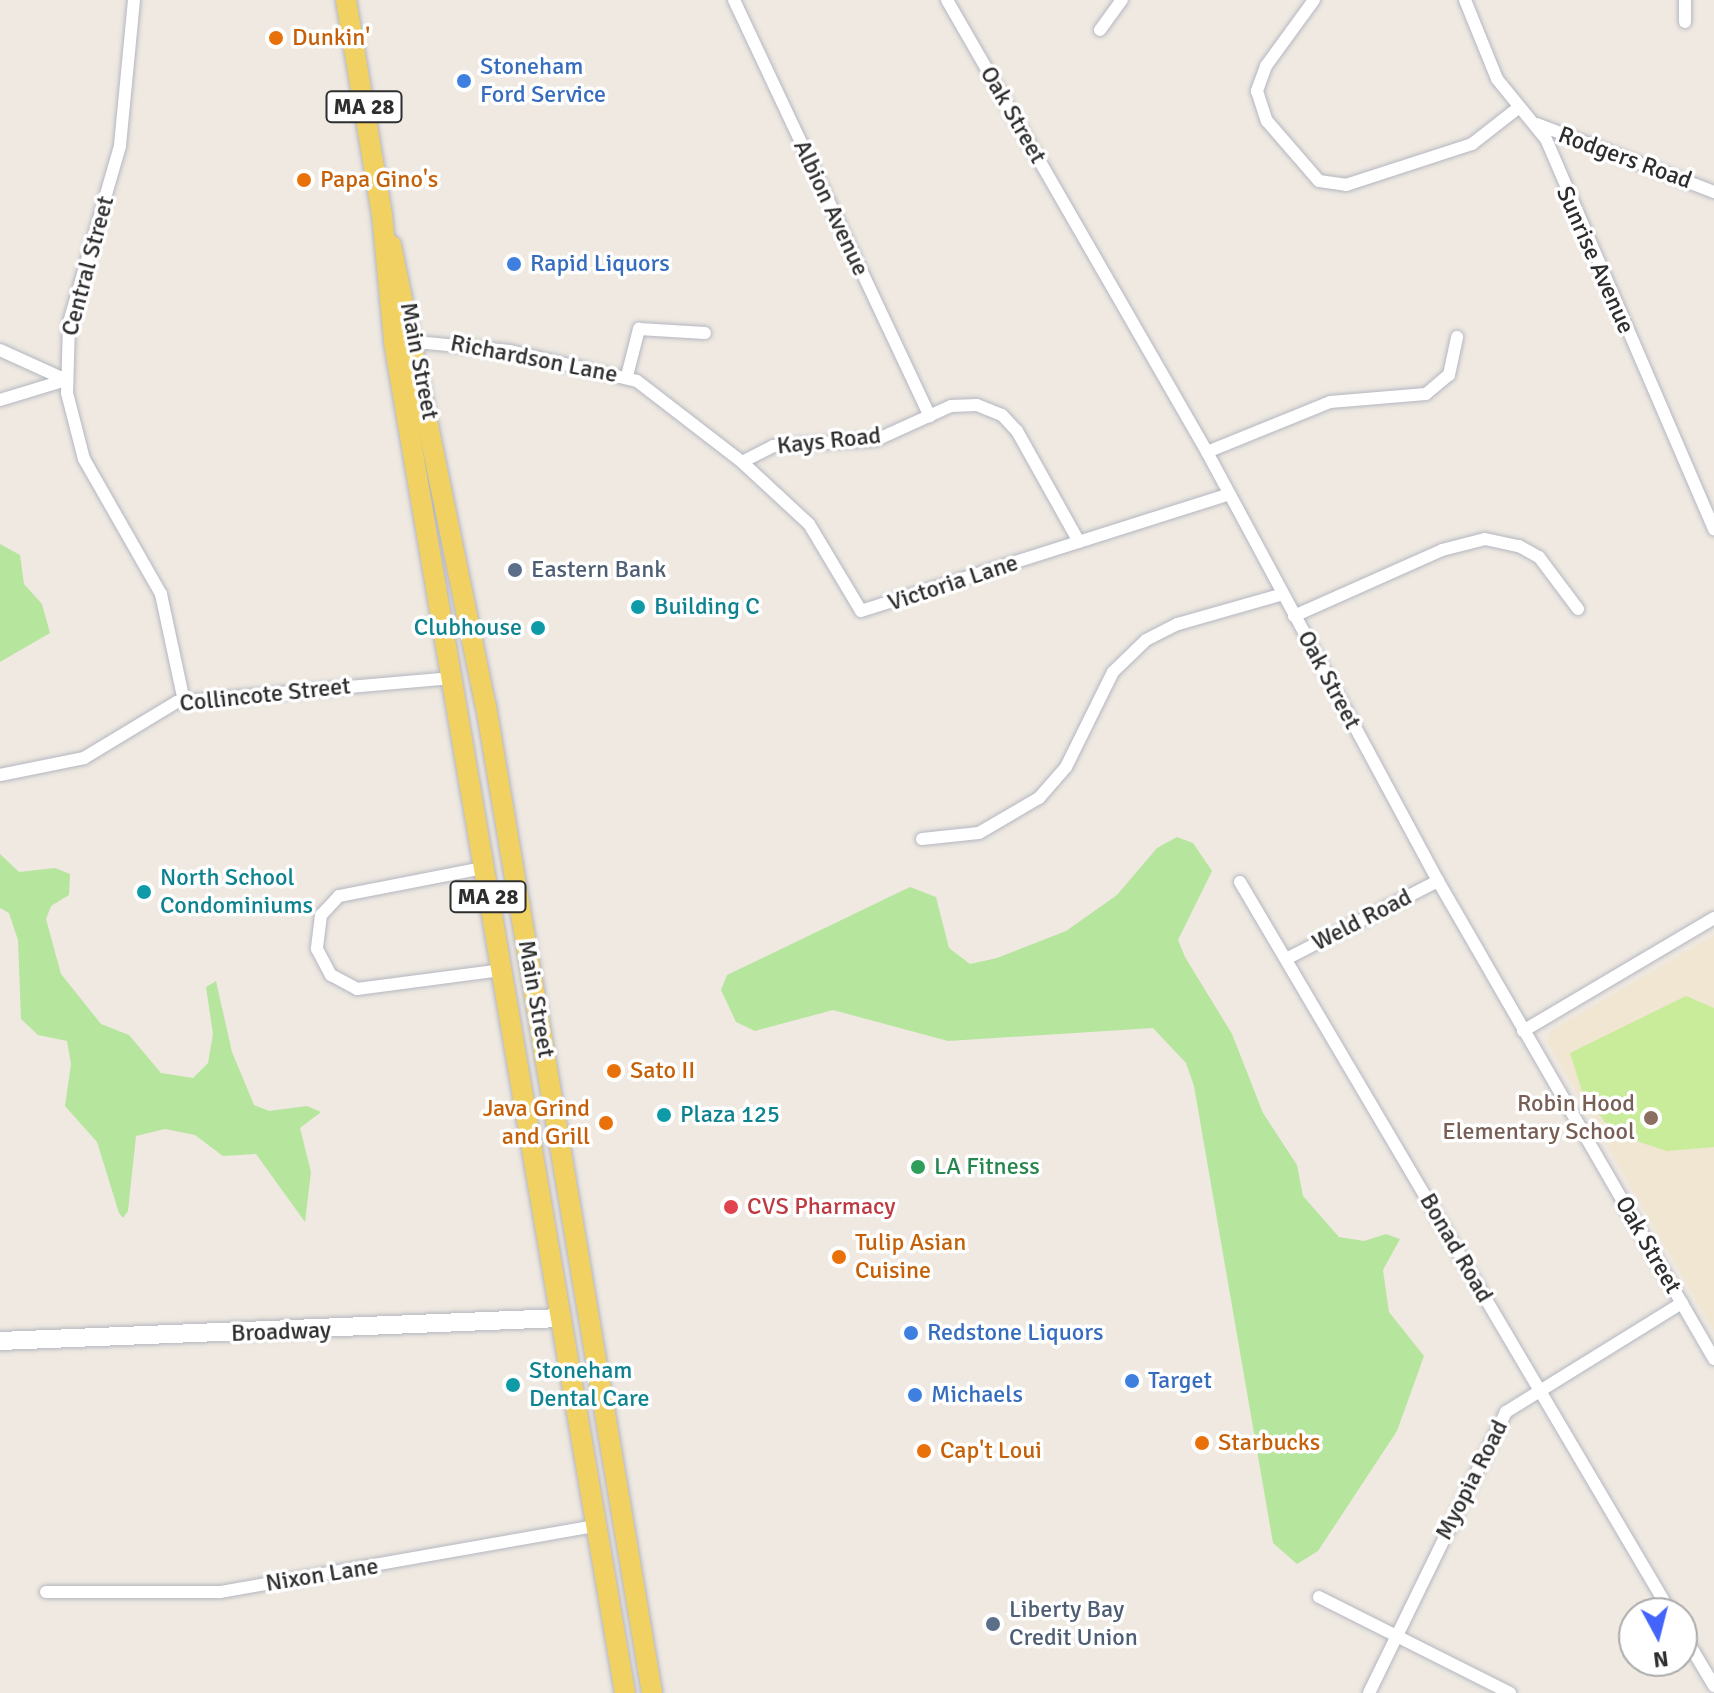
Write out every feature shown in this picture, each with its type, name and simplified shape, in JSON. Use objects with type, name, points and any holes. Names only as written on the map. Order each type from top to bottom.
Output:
[{"type":"main road","name":"Main Street","points":[[346,0],[382,214],[394,342],[625,1693]]},
{"type":"main road","name":"Main Street","points":[[382,214],[416,340],[495,758],[652,1693]]},
{"type":"main road","points":[[422,509],[439,508],[449,516]]},
{"type":"main road","points":[[462,743],[474,759],[495,758]]},
{"type":"main road","name":"Broadway","points":[[0,1341],[561,1318]]},
{"type":"street","name":"Central Street","points":[[134,0],[120,146],[73,306],[66,380],[84,459],[161,594],[184,701]]},
{"type":"street","name":"Albion Avenue","points":[[734,0],[930,416]]},
{"type":"street","name":"Oak Street","points":[[947,0],[1207,452],[1438,881],[1714,1357]]},
{"type":"street","points":[[1100,30],[1122,0]]},
{"type":"street","points":[[1314,0],[1266,66],[1257,91],[1267,121],[1319,181],[1346,185],[1463,148],[1490,134],[1518,108]]},
{"type":"street","name":"Sunrise Avenue","points":[[1465,0],[1485,55],[1518,108],[1537,124],[1714,529]]},
{"type":"street","points":[[1685,0],[1685,22]]},
{"type":"street","name":"Rodgers Road","points":[[1537,124],[1714,192]]},
{"type":"street","points":[[627,376],[639,329],[705,333]]},
{"type":"street","points":[[1207,452],[1330,402],[1426,394],[1449,375],[1457,337]]},
{"type":"street","name":"Richardson Lane","points":[[394,342],[416,340],[627,376],[742,462]]},
{"type":"street","points":[[0,350],[66,380]]},
{"type":"street","points":[[0,400],[66,380]]},
{"type":"street","name":"Kays Road","points":[[742,462],[773,446],[876,440],[930,416],[969,404],[1002,415],[1079,542]]},
{"type":"street","name":"Victoria Lane","points":[[742,462],[817,534],[861,611],[1229,494]]},
{"type":"street","points":[[1294,616],[1442,550],[1485,539],[1519,546],[1539,557],[1578,609]]},
{"type":"street","points":[[922,839],[979,833],[1039,798],[1066,767],[1113,672],[1146,640],[1178,624],[1283,594]]},
{"type":"street","name":"Collincote Street","points":[[0,775],[84,758],[149,714],[184,701],[452,678]]},
{"type":"street","points":[[483,868],[339,896],[321,915],[317,949],[331,975],[357,989],[501,970]]},
{"type":"street","name":"Weld Road","points":[[1286,959],[1438,881]]},
{"type":"street","name":"Bonad Road","points":[[1240,882],[1662,1597]]},
{"type":"street","points":[[1523,1031],[1714,918]]},
{"type":"street","name":"Myopia Road","points":[[1369,1693],[1495,1430],[1511,1406],[1682,1303]]},
{"type":"street","name":"Nixon Lane","points":[[46,1592],[220,1592],[595,1526]]},
{"type":"street","points":[[1319,1597],[1510,1693]]},
{"type":"street","points":[[1698,1659],[1714,1686]]},
{"type":"shaded area","name":"Robin Hood Elementary School","points":[[1714,935],[1714,1331],[1547,1041],[1552,1030]]},
{"type":"green space","points":[[0,544],[20,555],[24,584],[42,604],[50,633],[0,662]]},
{"type":"green space","points":[[1177,837],[1193,843],[1212,871],[1178,940],[1185,957],[1232,1034],[1263,1113],[1297,1165],[1303,1196],[1339,1237],[1364,1241],[1386,1234],[1400,1239],[1383,1270],[1389,1312],[1424,1356],[1397,1431],[1318,1551],[1297,1564],[1273,1543],[1194,1086],[1186,1063],[1153,1028],[948,1041],[833,1010],[755,1031],[736,1022],[721,990],[727,975],[910,887],[936,897],[949,948],[970,964],[997,958],[1066,931],[1117,895],[1157,848]]},
{"type":"green space","points":[[0,854],[19,872],[55,868],[70,874],[69,895],[51,906],[46,919],[61,974],[101,1024],[129,1035],[161,1073],[193,1078],[208,1063],[213,1034],[206,987],[216,981],[232,1052],[254,1105],[269,1111],[307,1106],[321,1112],[300,1128],[311,1172],[305,1222],[256,1154],[223,1156],[195,1135],[165,1129],[136,1136],[128,1211],[123,1218],[97,1142],[65,1106],[71,1064],[67,1041],[38,1035],[21,1019],[18,940],[9,913],[0,908]]},
{"type":"green space","points":[[1686,996],[1714,1008],[1714,1147],[1667,1151],[1630,1139],[1605,1122],[1582,1091],[1570,1053]]},
{"type":"place","name":"Dunkin'","points":[[276,38]]},
{"type":"place","name":"Stoneham Ford Service","points":[[464,81]]},
{"type":"place","name":"Papa Gino's","points":[[304,180]]},
{"type":"place","name":"Rapid Liquors","points":[[514,264]]},
{"type":"place","name":"Eastern Bank","points":[[515,570]]},
{"type":"place","name":"Building C","points":[[638,607]]},
{"type":"place","name":"Clubhouse","points":[[538,628]]},
{"type":"place","name":"North School Condominiums","points":[[144,892]]},
{"type":"place","name":"Sato II","points":[[614,1071]]},
{"type":"place","name":"Plaza 125","points":[[664,1115]]},
{"type":"place","name":"Robin Hood Elementary School","points":[[1651,1118]]},
{"type":"place","name":"Java Grind and Grill","points":[[606,1123]]},
{"type":"place","name":"LA Fitness","points":[[918,1167]]},
{"type":"place","name":"CVS Pharmacy","points":[[731,1207]]},
{"type":"place","name":"Tulip Asian Cuisine","points":[[839,1257]]},
{"type":"place","name":"Redstone Liquors","points":[[911,1333]]},
{"type":"place","name":"Target","points":[[1132,1381]]},
{"type":"place","name":"Stoneham Dental Care","points":[[513,1385]]},
{"type":"place","name":"Michaels","points":[[915,1395]]},
{"type":"place","name":"Starbucks","points":[[1202,1443]]},
{"type":"place","name":"Cap't Loui","points":[[924,1451]]},
{"type":"place","name":"Liberty Bay Credit Union","points":[[993,1624]]}]
